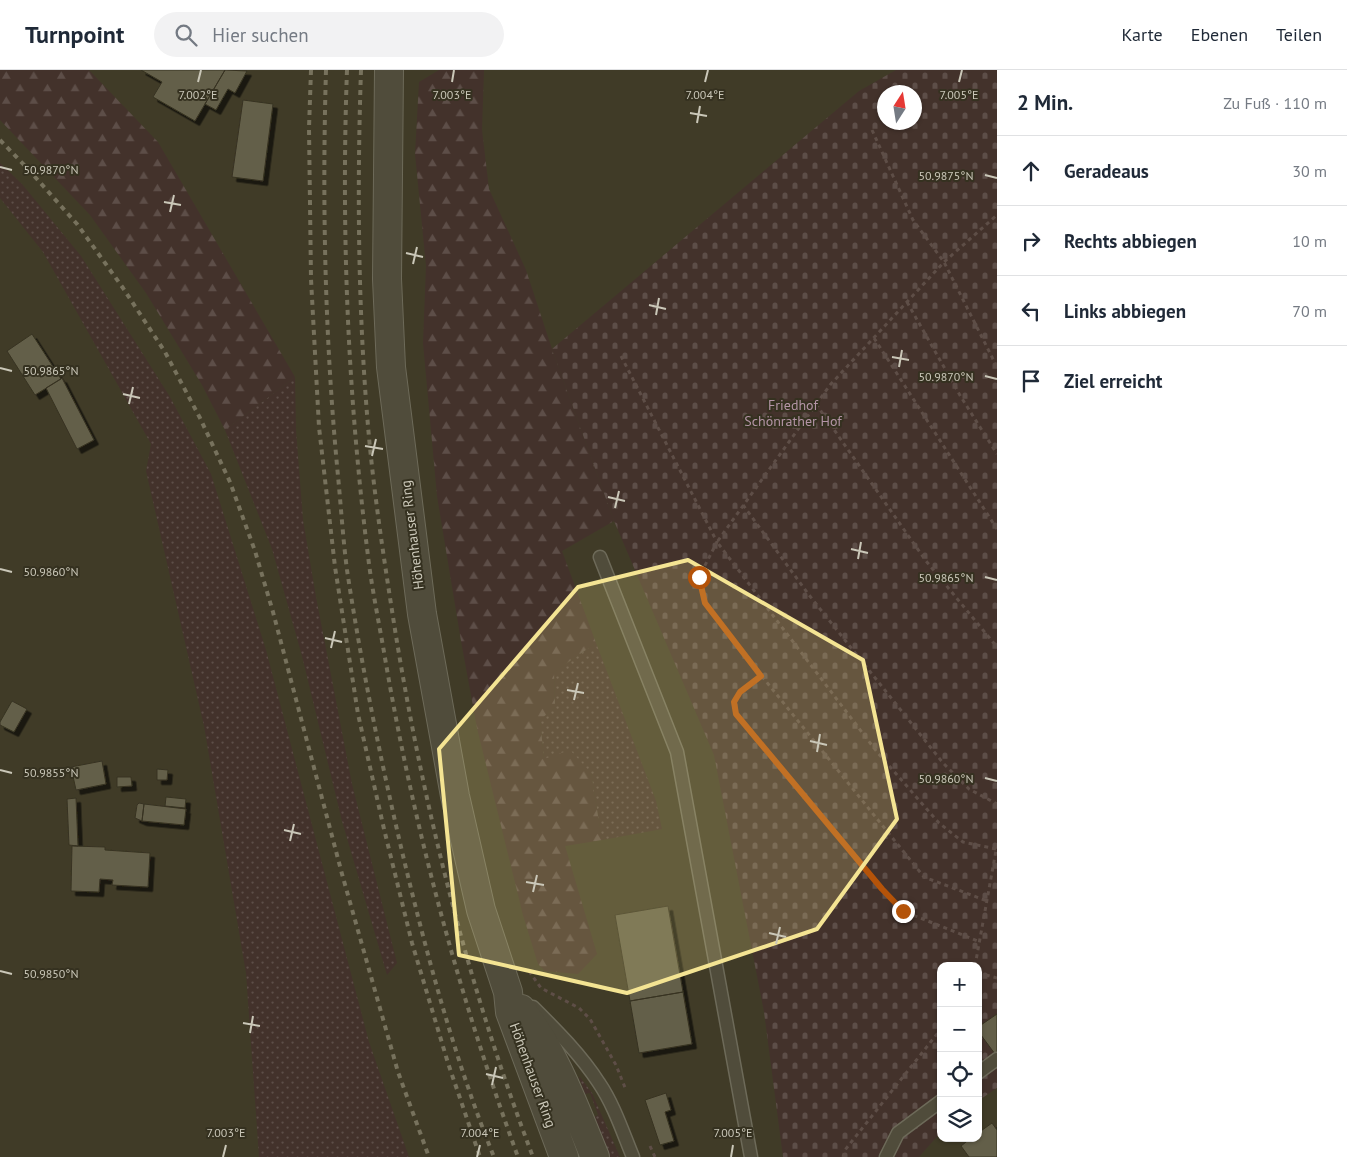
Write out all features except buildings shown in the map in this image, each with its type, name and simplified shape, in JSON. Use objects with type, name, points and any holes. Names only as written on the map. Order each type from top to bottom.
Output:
[{"type":"street","name":"Höhenhauser Ring","points":[[389,70],[387,269],[391,367],[422,614],[457,805],[482,910],[508,992],[510,1012],[564,1157]]},
{"type":"street","name":"Höhenhauser Ring","points":[[508,992],[530,1023],[562,1077],[595,1157]]},
{"type":"lane","points":[[600,557],[677,752],[751,1157]]},
{"type":"lane","points":[[508,992],[529,1002],[557,1031],[600,1083],[610,1101],[633,1157]]},
{"type":"lane","points":[[982,1070],[997,1059]]},
{"type":"lane","points":[[886,1157],[898,1133],[937,1104]]},
{"type":"path","points":[[872,130],[913,220],[944,262],[997,367]]},
{"type":"path","points":[[987,901],[924,877],[761,676],[705,603],[699,577],[717,542],[830,385],[944,262],[997,215]]},
{"type":"path","points":[[907,302],[997,454]]},
{"type":"path","points":[[874,338],[997,529]]},
{"type":"path","points":[[621,356],[717,542],[877,752],[939,823],[963,842],[996,847],[976,962]]},
{"type":"path","points":[[816,404],[926,561],[997,647]]},
{"type":"path","points":[[743,506],[809,595],[943,763],[969,789],[997,804]]},
{"type":"path","points":[[761,676],[740,692],[734,702],[736,714],[882,889],[903,911],[980,942]]},
{"type":"path","points":[[525,965],[542,988],[579,1008],[590,1020],[616,1065],[628,1093]]},
{"type":"path","points":[[982,974],[997,978]]},
{"type":"path","points":[[843,1157],[845,1150],[937,1035]]},
{"type":"path","points":[[647,1139],[655,1157]]},
{"type":"highlighted area","points":[[688,560],[863,660],[897,819],[817,929],[627,993],[459,955],[439,749],[578,587]]},
{"type":"green space","points":[[0,70],[89,70],[158,142],[295,377],[225,430],[202,385],[146,293],[90,215],[0,120]]},
{"type":"green space","points":[[439,70],[484,70],[482,130],[489,189],[526,270],[552,349],[614,521],[562,551],[596,643],[554,672],[555,707],[540,720],[544,759],[570,750],[591,773],[602,840],[565,846],[597,954],[578,974],[545,971],[538,964],[523,915],[477,728],[437,496],[423,343],[426,266],[415,154],[419,82]]},
{"type":"green space","name":"Friedhof Schönrather Hof","points":[[896,70],[997,70],[997,1088],[982,1098],[982,962],[937,962],[937,1137],[919,1157],[783,1157],[764,1012],[714,755],[614,521],[552,349],[859,91]]},
{"type":"green space","points":[[0,163],[22,184],[81,256],[170,397],[211,474],[266,650],[369,1042],[409,1157],[259,1157],[246,973],[204,726],[146,471],[151,444],[43,252],[0,198]]},
{"type":"green space","points":[[295,377],[296,430],[303,520],[352,784],[397,963],[387,975],[342,821],[302,656],[272,549],[225,430]]},
{"type":"green space","points":[[596,643],[656,801],[662,829],[602,840],[591,773],[544,759],[540,720],[555,707],[554,672]]},
{"type":"green space","points":[[580,1077],[592,1093],[620,1157],[610,1157],[594,1117],[598,1115],[590,1093],[585,1094]]},
{"type":"railway","points":[[311,70],[309,128],[311,279],[319,427],[335,567],[358,714],[412,943],[448,1063],[480,1157]]},
{"type":"railway","points":[[326,70],[324,171],[327,324],[347,570],[373,718],[414,901],[455,1049],[494,1157]]},
{"type":"railway","points":[[347,70],[345,194],[351,379],[372,586],[409,780],[439,908],[476,1033],[518,1157]]},
{"type":"railway","points":[[361,70],[359,248],[362,337],[373,478],[396,636],[421,768],[451,900],[489,1030],[533,1157]]},
{"type":"railway","points":[[0,140],[77,224],[123,288],[165,352],[200,418],[230,482],[255,551],[273,612],[342,874],[398,1072],[429,1157]]},
{"type":"route","points":[[699,577],[705,603],[726,633],[761,676],[740,692],[734,702],[736,714],[882,889],[903,911]]}]
